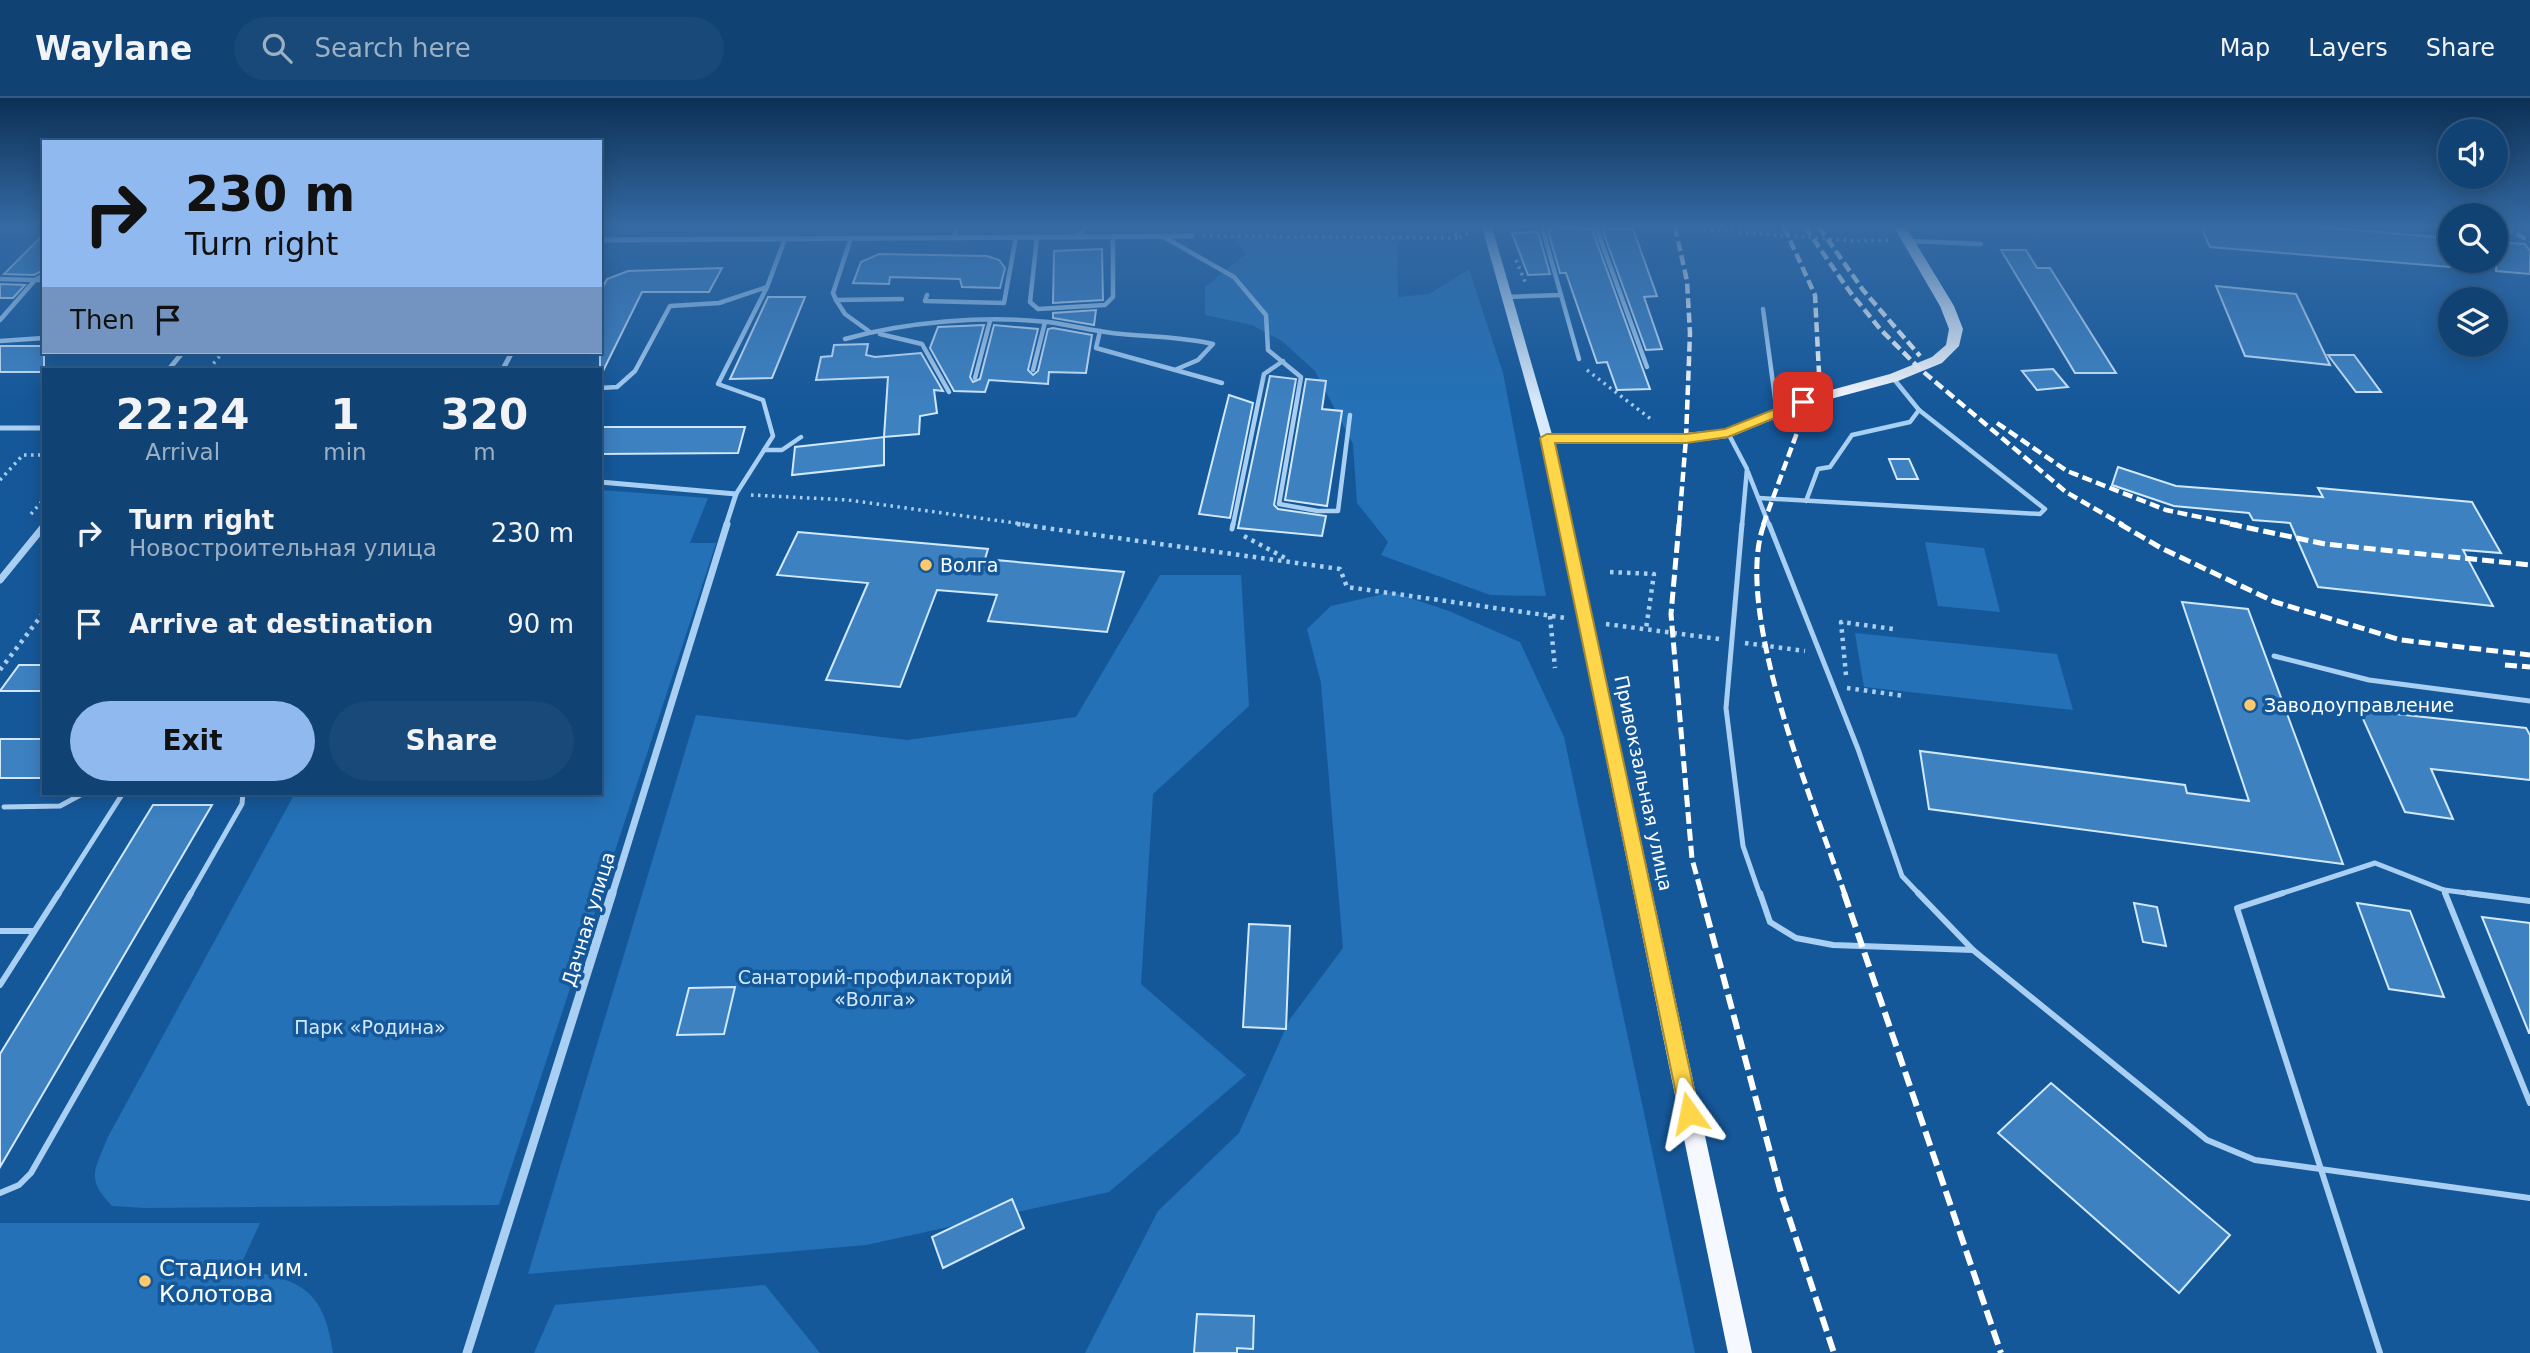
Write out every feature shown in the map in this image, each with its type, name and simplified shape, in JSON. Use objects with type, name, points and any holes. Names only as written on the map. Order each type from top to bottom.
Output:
[{"type":"main road","name":"Привокзальная улица","points":[[1503,286],[1547,438],[1740,1353]]},
{"type":"main road","points":[[1547,438],[1686,438],[1728,433],[1862,384],[1893,379],[1937,360],[1952,346],[1956,329],[1935,286]]},
{"type":"street","points":[[170,368],[181,354]]},
{"type":"street","points":[[0,428],[42,428]]},
{"type":"street","points":[[602,482],[736,494]]},
{"type":"street","name":"Дачная улица","points":[[467,1353],[491,1287],[736,494]]},
{"type":"street","points":[[0,580],[42,528]]},
{"type":"lane","points":[[0,320],[30,286]]},
{"type":"lane","points":[[835,286],[833,293],[845,314],[870,332],[922,344],[949,393]]},
{"type":"lane","points":[[927,295],[925,301],[1004,303],[1007,286]]},
{"type":"lane","points":[[1032,286],[1030,302],[1038,309],[1105,305],[1113,297],[1113,286]]},
{"type":"lane","points":[[1241,286],[1266,315],[1268,350],[1301,377],[1279,504],[1318,511],[1338,511],[1350,415]]},
{"type":"lane","points":[[1558,286],[1579,359]]},
{"type":"lane","points":[[1617,286],[1647,368]]},
{"type":"lane","points":[[602,388],[617,387],[635,371],[670,306],[719,303],[767,287]]},
{"type":"lane","points":[[736,494],[773,436],[763,400],[718,384],[767,287]]},
{"type":"lane","points":[[1506,297],[1561,295]]},
{"type":"lane","points":[[836,300],[902,299]]},
{"type":"lane","points":[[1763,309],[1777,413]]},
{"type":"lane","points":[[845,339],[870,332],[940,321],[990,321],[1045,322],[1100,331],[1182,337],[1213,344],[1198,360],[1177,369]]},
{"type":"lane","points":[[975,377],[990,321]]},
{"type":"lane","points":[[1033,370],[1045,322]]},
{"type":"lane","points":[[1100,331],[1096,348],[1222,383]]},
{"type":"lane","points":[[0,341],[42,338]]},
{"type":"lane","points":[[1232,529],[1264,374],[1283,361]]},
{"type":"lane","points":[[1759,498],[2040,514],[2045,509],[1919,410],[1893,379]]},
{"type":"lane","points":[[1806,501],[1818,469],[1830,467],[1852,435],[1910,422],[1919,410]]},
{"type":"lane","points":[[1728,433],[1759,498],[1858,749],[1902,876],[1973,950],[2207,1140],[2255,1160],[2530,1198]]},
{"type":"lane","points":[[764,450],[782,450],[801,438]]},
{"type":"lane","points":[[1747,469],[1726,708],[1743,846],[1770,922],[1796,938],[1833,945],[1973,950]]},
{"type":"lane","points":[[2274,656],[2369,680],[2530,701]]},
{"type":"lane","points":[[1,808],[60,806],[80,795]]},
{"type":"lane","points":[[0,985],[122,795]]},
{"type":"lane","points":[[0,1193],[19,1185],[31,1173],[242,804],[243,795]]},
{"type":"lane","points":[[2380,1353],[2237,908],[2375,863],[2444,890],[2530,901]]},
{"type":"lane","points":[[2444,890],[2530,1103]]},
{"type":"lane","points":[[0,931],[34,931]]},
{"type":"path","points":[[210,368],[221,354]]},
{"type":"path","points":[[0,480],[23,455],[42,455]]},
{"type":"path","points":[[736,494],[848,500],[1340,569],[1347,587],[1577,620]]},
{"type":"path","points":[[1232,529],[1293,562]]},
{"type":"path","points":[[1610,572],[1654,575],[1646,629]]},
{"type":"path","points":[[0,670],[42,615]]},
{"type":"path","points":[[1550,616],[1555,668]]},
{"type":"path","points":[[1893,629],[1841,622],[1847,688],[1905,696]]},
{"type":"path","points":[[1605,624],[1725,640]]},
{"type":"path","points":[[1738,642],[1818,653]]},
{"type":"path","points":[[1831,655],[1844,656]]},
{"type":"green space","points":[[1398,286],[1398,297],[1429,294],[1442,286],[1474,286],[1503,373],[1546,596],[1490,595],[1381,555],[1388,542],[1357,503],[1353,444],[1315,371],[1282,341],[1252,325],[1205,315],[1205,287]]},
{"type":"green space","name":"Парк «Родина»","points":[[602,490],[708,498],[690,543],[716,543],[499,1205],[112,1206],[95,1181],[96,1166],[108,1137],[294,795],[602,795]]},
{"type":"green space","points":[[1925,542],[1984,548],[2000,612],[1938,606]]},
{"type":"green space","name":"Санаторий-профилакторий «Волга»","points":[[1160,575],[1241,575],[1249,706],[1153,794],[1141,984],[1246,1075],[1109,1192],[866,1245],[528,1274],[696,715],[907,740],[1076,717]]},
{"type":"green space","points":[[1392,592],[1449,611],[1520,642],[1564,737],[1695,1353],[1085,1353],[1158,1211],[1239,1133],[1290,1019],[1343,948],[1321,683],[1307,629],[1331,606]]},
{"type":"green space","points":[[1855,633],[2057,654],[2073,710],[1864,687]]},
{"type":"green space","name":"Стадион им. Колотова","points":[[0,1223],[260,1223],[239,1269],[277,1277],[305,1290],[323,1313],[333,1353],[0,1353]]},
{"type":"green space","points":[[765,1285],[820,1353],[534,1353],[555,1305]]},
{"type":"building","points":[[0,286],[24,286],[13,298],[0,298]]},
{"type":"building","points":[[604,286],[712,286],[709,292],[642,292],[602,373]]},
{"type":"building","points":[[962,286],[1001,286],[1000,288]]},
{"type":"building","points":[[1053,286],[1103,286],[1103,300],[1053,303]]},
{"type":"building","points":[[1570,286],[1613,286],[1650,389],[1617,390],[1607,362],[1597,363]]},
{"type":"building","points":[[1623,286],[1653,286],[1657,296],[1644,297],[1662,349],[1646,350]]},
{"type":"building","points":[[2022,286],[2061,286],[2116,373],[2075,373]]},
{"type":"building","points":[[2216,286],[2296,294],[2330,365],[2245,356]]},
{"type":"building","points":[[768,297],[805,297],[772,378],[730,379]]},
{"type":"building","points":[[1096,310],[1094,325],[1053,318],[1053,313]]},
{"type":"building","points":[[984,325],[970,377],[973,382],[980,379],[994,325],[1038,329],[1028,370],[1033,375],[1038,371],[1048,329],[1092,335],[1086,373],[1049,372],[1048,384],[989,380],[985,392],[954,391],[930,348],[938,327]]},
{"type":"building","points":[[868,344],[866,355],[875,357],[921,353],[943,391],[934,390],[937,413],[920,416],[919,434],[884,437],[888,377],[816,380],[821,357],[832,356],[834,345]]},
{"type":"building","points":[[0,346],[42,346],[42,372],[0,372]]},
{"type":"building","points":[[2328,355],[2354,355],[2381,392],[2356,392]]},
{"type":"building","points":[[2053,369],[2068,387],[2037,390],[2022,371]]},
{"type":"building","points":[[1270,376],[1296,379],[1274,505],[1278,509],[1326,516],[1322,536],[1238,528]]},
{"type":"building","points":[[1306,379],[1326,381],[1322,409],[1342,411],[1327,506],[1285,500]]},
{"type":"building","points":[[1229,395],[1253,403],[1230,518],[1199,514]]},
{"type":"building","points":[[602,427],[745,427],[738,453],[602,454]]},
{"type":"building","points":[[884,437],[884,465],[792,475],[795,447]]},
{"type":"building","points":[[1889,459],[1909,459],[1918,479],[1897,479]]},
{"type":"building","points":[[2118,467],[2176,486],[2323,497],[2318,488],[2472,502],[2501,553],[2463,550],[2493,606],[2318,587],[2290,523],[2253,520],[2249,513],[2174,506],[2112,485]]},
{"type":"building","points":[[798,532],[988,549],[985,559],[1124,572],[1107,632],[988,621],[997,595],[937,590],[900,687],[826,680],[868,583],[777,575]]},
{"type":"building","points":[[2182,602],[2248,609],[2343,864],[1929,809],[1920,751],[2185,785],[2187,793],[2249,801]]},
{"type":"building","points":[[19,665],[42,665],[42,691],[0,691]]},
{"type":"building","points":[[2359,710],[2526,728],[2530,735],[2530,780],[2431,769],[2453,819],[2405,812]]},
{"type":"building","points":[[0,739],[42,739],[42,778],[0,778]]},
{"type":"building","points":[[153,805],[212,805],[0,1167],[0,1054]]},
{"type":"building","points":[[2134,903],[2157,907],[2166,946],[2143,942]]},
{"type":"building","points":[[2357,903],[2410,911],[2444,997],[2389,989]]},
{"type":"building","points":[[2482,917],[2530,923],[2530,1033],[2529,1033]]},
{"type":"building","points":[[1249,924],[1290,926],[1286,1029],[1243,1027]]},
{"type":"building","points":[[735,987],[724,1034],[677,1035],[689,988]]},
{"type":"building","points":[[2051,1083],[2230,1235],[2179,1293],[1998,1133]]},
{"type":"building","points":[[1012,1199],[1024,1228],[943,1268],[932,1237]]},
{"type":"building","points":[[1197,1314],[1254,1316],[1253,1349],[1237,1348],[1237,1353],[1194,1353]]},
{"type":"railway","points":[[1679,525],[1690,333],[1687,286]]},
{"type":"railway","points":[[1763,525],[1819,373],[1815,295],[1811,286]]},
{"type":"railway","points":[[1846,286],[1881,330],[1920,369],[2066,492],[2123,525]]},
{"type":"railway","points":[[1860,286],[1920,356]]},
{"type":"railway","points":[[1997,423],[2067,471],[2166,510],[2238,525]]},
{"type":"railway","points":[[1679,524],[1671,614],[1692,859],[1702,895]]},
{"type":"railway","points":[[1764,524],[1757,561],[1759,606],[1768,656],[1781,709],[1845,895]]},
{"type":"railway","points":[[2120,524],[2161,548],[2275,602],[2401,640],[2530,655]]},
{"type":"railway","points":[[2230,524],[2325,544],[2530,565]]},
{"type":"railway","points":[[2505,665],[2530,667]]},
{"type":"railway","points":[[1701,893],[1781,1193],[1834,1353]]},
{"type":"railway","points":[[1844,893],[2001,1353]]},
{"type":"place","name":"Волга","points":[[926,565]]},
{"type":"place","name":"Заводоуправление","points":[[2250,705]]},
{"type":"place","name":"Стадион им. Колотова","points":[[145,1281]]},
{"type":"route","points":[[1689,1113],[1547,438],[1686,438],[1728,433],[1803,402]]}]
